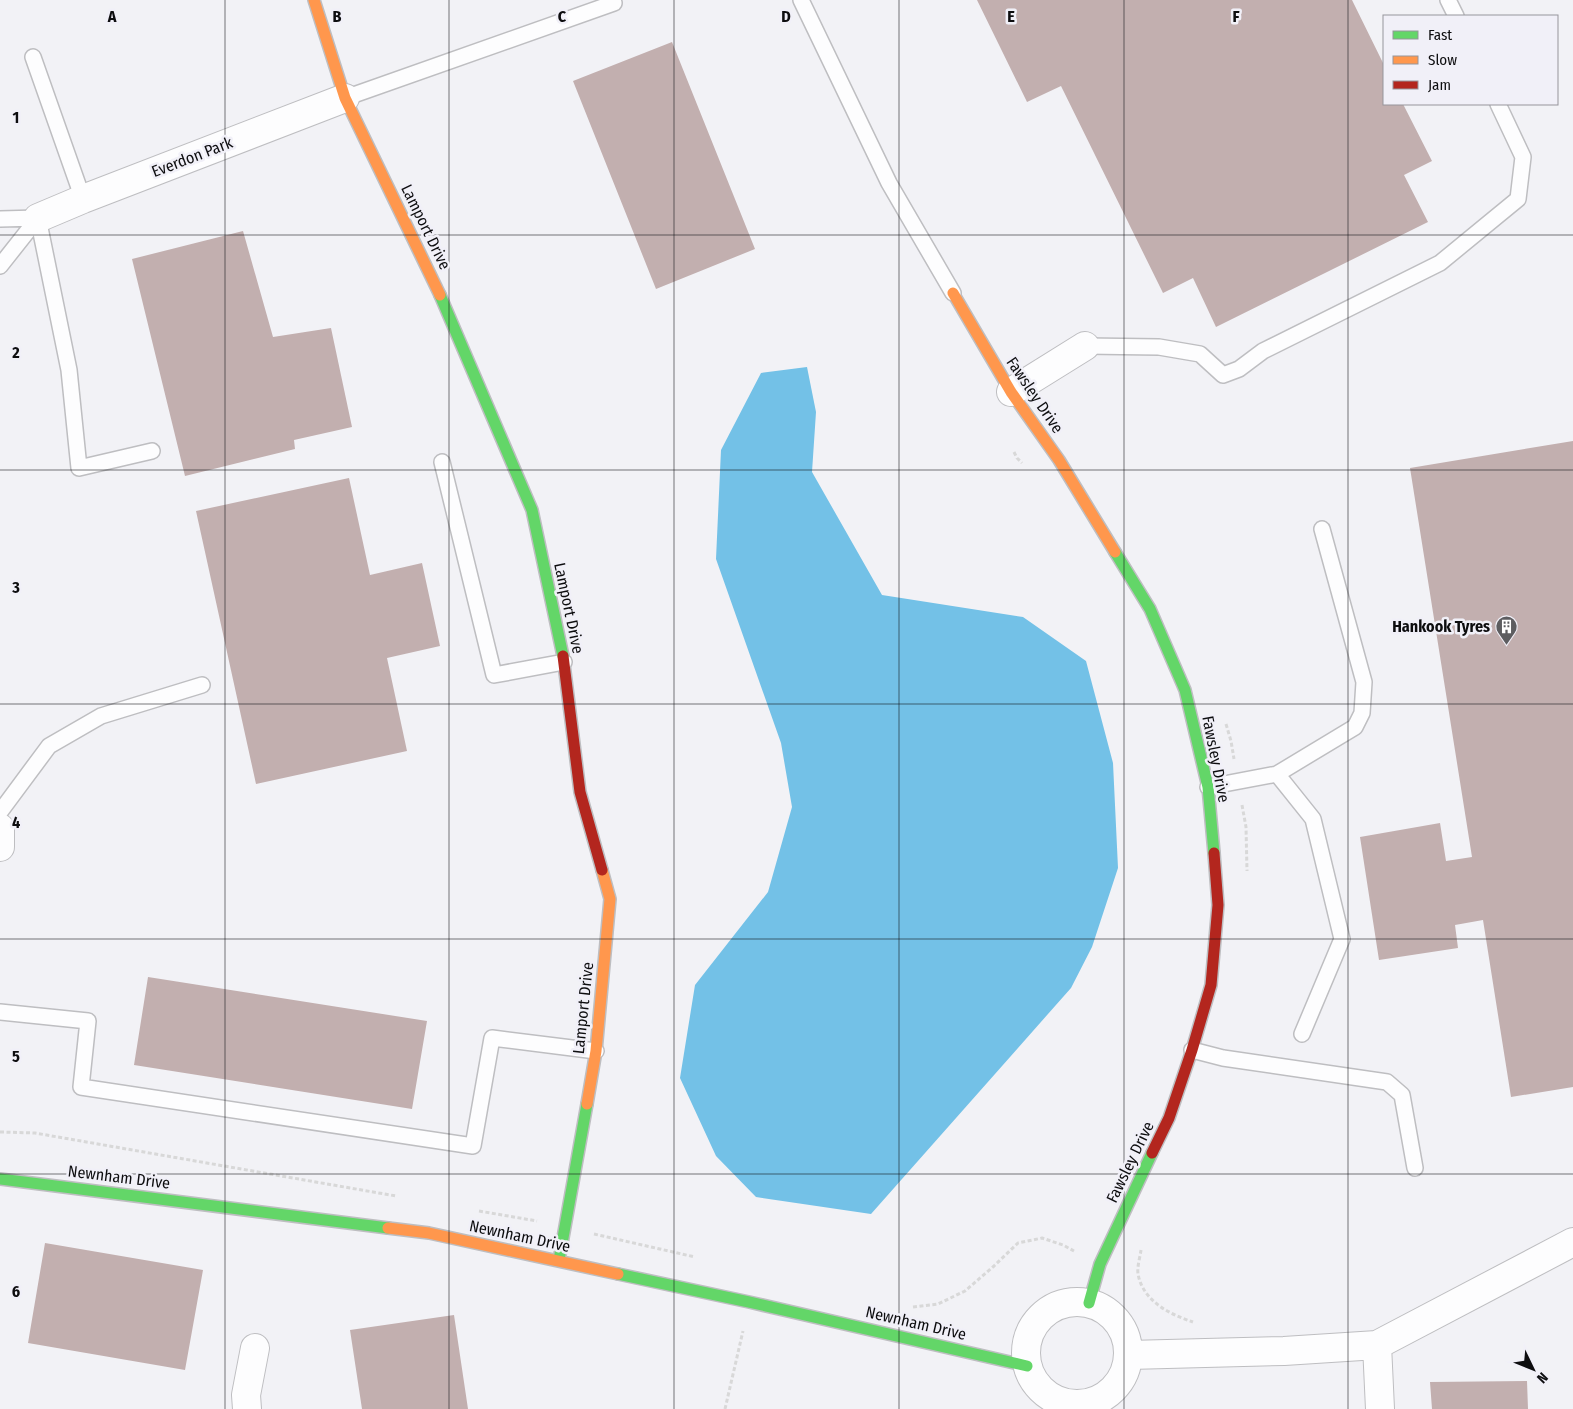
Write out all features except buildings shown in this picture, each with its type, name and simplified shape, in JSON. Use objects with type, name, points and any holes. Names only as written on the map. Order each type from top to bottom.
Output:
[{"type":"street","name":"Lamport Drive","points":[[314,0],[345,98],[436,285],[532,510],[564,662],[580,792],[610,899],[596,1051],[559,1260]]},
{"type":"street","name":"Everdon Park","points":[[38,218],[345,98]]},
{"type":"street","name":"Fawsley Drive","points":[[953,293],[1011,392],[1059,460],[1150,609],[1185,690],[1208,787],[1218,905],[1211,984],[1192,1050],[1169,1118],[1129,1198],[1100,1264],[1089,1303]]},
{"type":"street","points":[[1011,392],[1084,346]]},
{"type":"street","points":[[0,828],[0,847]]},
{"type":"street","name":"Newnham Drive","points":[[0,1179],[429,1233],[749,1302],[1027,1366]]},
{"type":"street","points":[[1129,1355],[1284,1351],[1377,1346],[1573,1242]]},
{"type":"street","points":[[1072,1302],[1089,1303],[1105,1310],[1118,1322],[1127,1337],[1129,1355],[1124,1376],[1112,1392],[1093,1403],[1072,1405],[1052,1399],[1036,1385],[1027,1366],[1026,1348],[1030,1332],[1040,1317],[1055,1307],[1072,1302]]},
{"type":"street","points":[[1377,1346],[1380,1409]]},
{"type":"street","points":[[247,1409],[246,1395],[255,1348]]},
{"type":"lane","points":[[801,0],[889,183],[953,293]]},
{"type":"lane","points":[[1448,0],[1456,15]]},
{"type":"lane","points":[[345,98],[614,3]]},
{"type":"lane","points":[[33,57],[83,199]]},
{"type":"lane","points":[[1084,346],[1159,347],[1200,354],[1223,375],[1239,369],[1263,351],[1440,263],[1518,199],[1523,157],[1498,105]]},
{"type":"lane","points":[[0,219],[38,218]]},
{"type":"lane","points":[[0,266],[38,218]]},
{"type":"lane","points":[[38,218],[69,370],[79,468],[152,451]]},
{"type":"lane","points":[[442,462],[494,675],[564,662]]},
{"type":"lane","points":[[1208,787],[1277,774],[1355,727],[1362,713],[1364,682],[1322,530]]},
{"type":"lane","points":[[0,812],[48,746],[101,716],[202,685]]},
{"type":"lane","points":[[1277,774],[1313,819],[1342,939],[1302,1034]]},
{"type":"lane","points":[[0,1012],[88,1021],[81,1086],[473,1146],[492,1038],[596,1051]]},
{"type":"lane","points":[[1192,1050],[1223,1058],[1387,1082],[1402,1095],[1415,1168]]},
{"type":"path","points":[[1013,450],[1017,458],[1030,470],[1042,469],[1059,460]]},
{"type":"path","points":[[1225,722],[1232,741],[1246,827],[1248,875]]},
{"type":"path","points":[[0,1132],[35,1133],[398,1197]]},
{"type":"path","points":[[476,1210],[565,1227],[699,1258]]},
{"type":"path","points":[[906,1308],[938,1304],[966,1291],[1018,1243],[1042,1238],[1063,1245],[1100,1264]]},
{"type":"path","points":[[1141,1249],[1138,1273],[1147,1296],[1173,1315],[1201,1324]]},
{"type":"path","points":[[725,1409],[749,1302]]},
{"type":"water","points":[[807,367],[816,412],[812,472],[882,595],[1023,617],[1086,661],[1113,763],[1118,868],[1092,947],[1071,988],[871,1214],[756,1197],[716,1156],[680,1078],[695,985],[768,892],[792,807],[781,743],[716,559],[721,450],[761,373]]},
{"type":"traffic: fast","points":[[440,295],[532,510],[563,656]]},
{"type":"traffic: fast","points":[[1115,552],[1150,609],[1185,690],[1208,787],[1214,853]]},
{"type":"traffic: fast","points":[[559,1260],[587,1104]]},
{"type":"traffic: fast","points":[[1089,1303],[1100,1264],[1152,1153]]},
{"type":"traffic: fast","points":[[0,1179],[388,1228]]},
{"type":"traffic: fast","points":[[618,1274],[1027,1366]]},
{"type":"traffic: slow","points":[[314,0],[345,98],[440,295]]},
{"type":"traffic: slow","points":[[953,293],[1011,392],[1059,460],[1115,552]]},
{"type":"traffic: slow","points":[[587,1104],[596,1051],[610,899],[602,870]]},
{"type":"traffic: slow","points":[[388,1228],[429,1233],[618,1274]]},
{"type":"traffic: jam","points":[[563,656],[580,792],[602,870]]},
{"type":"traffic: jam","points":[[1152,1153],[1169,1118],[1211,985],[1218,905],[1214,853]]},
{"type":"place","name":"Hankook Tyres","points":[[1506,645]]}]
